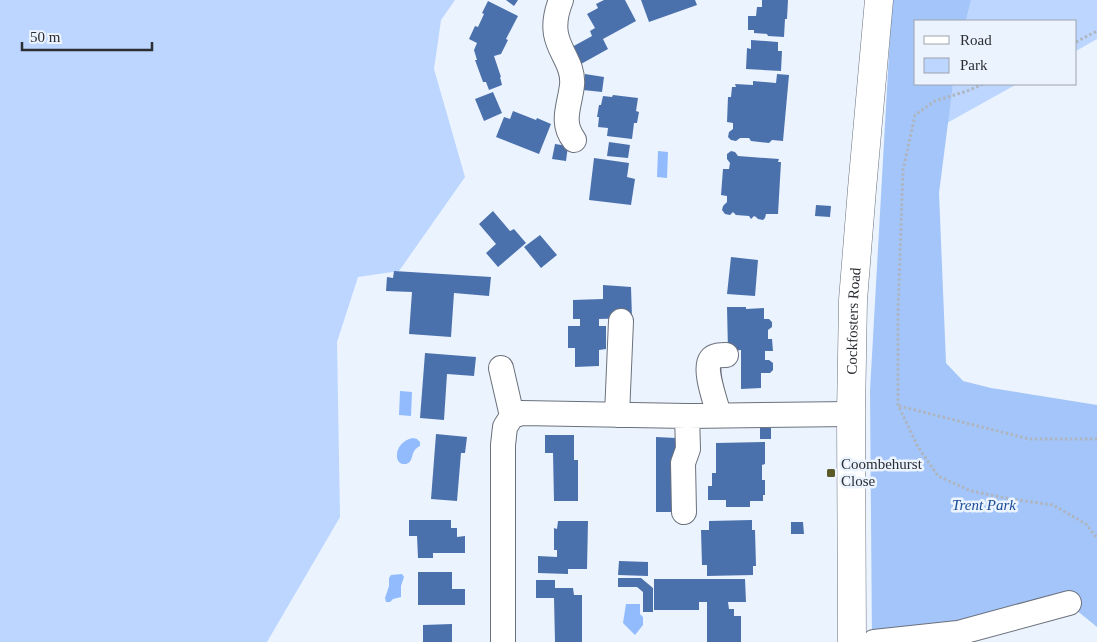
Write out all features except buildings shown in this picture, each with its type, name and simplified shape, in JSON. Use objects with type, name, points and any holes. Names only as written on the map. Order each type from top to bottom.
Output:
[{"type":"main road","name":"Cockfosters Road","points":[[852,642],[851,414],[853,300],[879,0]]},
{"type":"street","points":[[561,0],[556,13],[556,34],[570,67],[572,83],[567,110],[567,126],[569,134],[574,140]]},
{"type":"street","points":[[618,415],[621,321]]},
{"type":"street","points":[[719,415],[708,367],[711,358],[716,355],[726,355]]},
{"type":"street","points":[[501,368],[512,416]]},
{"type":"street","points":[[504,642],[503,445],[505,428],[512,416],[529,412],[686,416],[851,414]]},
{"type":"street","points":[[684,512],[683,463],[688,449],[686,416]]},
{"type":"street","points":[[874,642],[958,634],[1069,603]]},
{"type":"path","points":[[1077,41],[1097,31]]},
{"type":"path","points":[[981,85],[935,101],[914,115],[903,170],[898,311],[898,406],[918,447],[938,476],[971,491],[1053,505],[1086,524],[1097,538]]},
{"type":"path","points":[[898,406],[1029,439],[1097,439]]},
{"type":"green space","points":[[0,0],[455,0],[441,20],[434,69],[465,177],[399,271],[358,277],[337,342],[340,517],[267,642],[0,642]]},
{"type":"green space","name":"Trent Park","points":[[892,0],[971,0],[966,20],[914,20],[914,85],[953,85],[939,193],[946,363],[963,381],[991,388],[1097,405],[1097,627],[1075,609],[872,642],[870,391]]},
{"type":"green space","points":[[971,0],[1097,0],[1097,39],[1077,50],[1077,20],[966,20]]},
{"type":"green space","points":[[953,85],[1015,85],[947,123]]},
{"type":"shaded area","points":[[658,151],[668,152],[667,178],[657,177]]},
{"type":"shaded area","points":[[400,391],[412,392],[411,416],[399,415]]},
{"type":"shaded area","points":[[413,438],[420,442],[420,446],[414,451],[409,463],[402,464],[397,457],[399,448],[407,440]]},
{"type":"shaded area","points":[[402,574],[404,577],[401,586],[401,597],[386,602],[389,578],[391,575]]},
{"type":"shaded area","points":[[626,604],[640,604],[643,625],[635,635],[623,623]]},
{"type":"place","name":"Coombehurst Close","points":[[831,473]]}]
